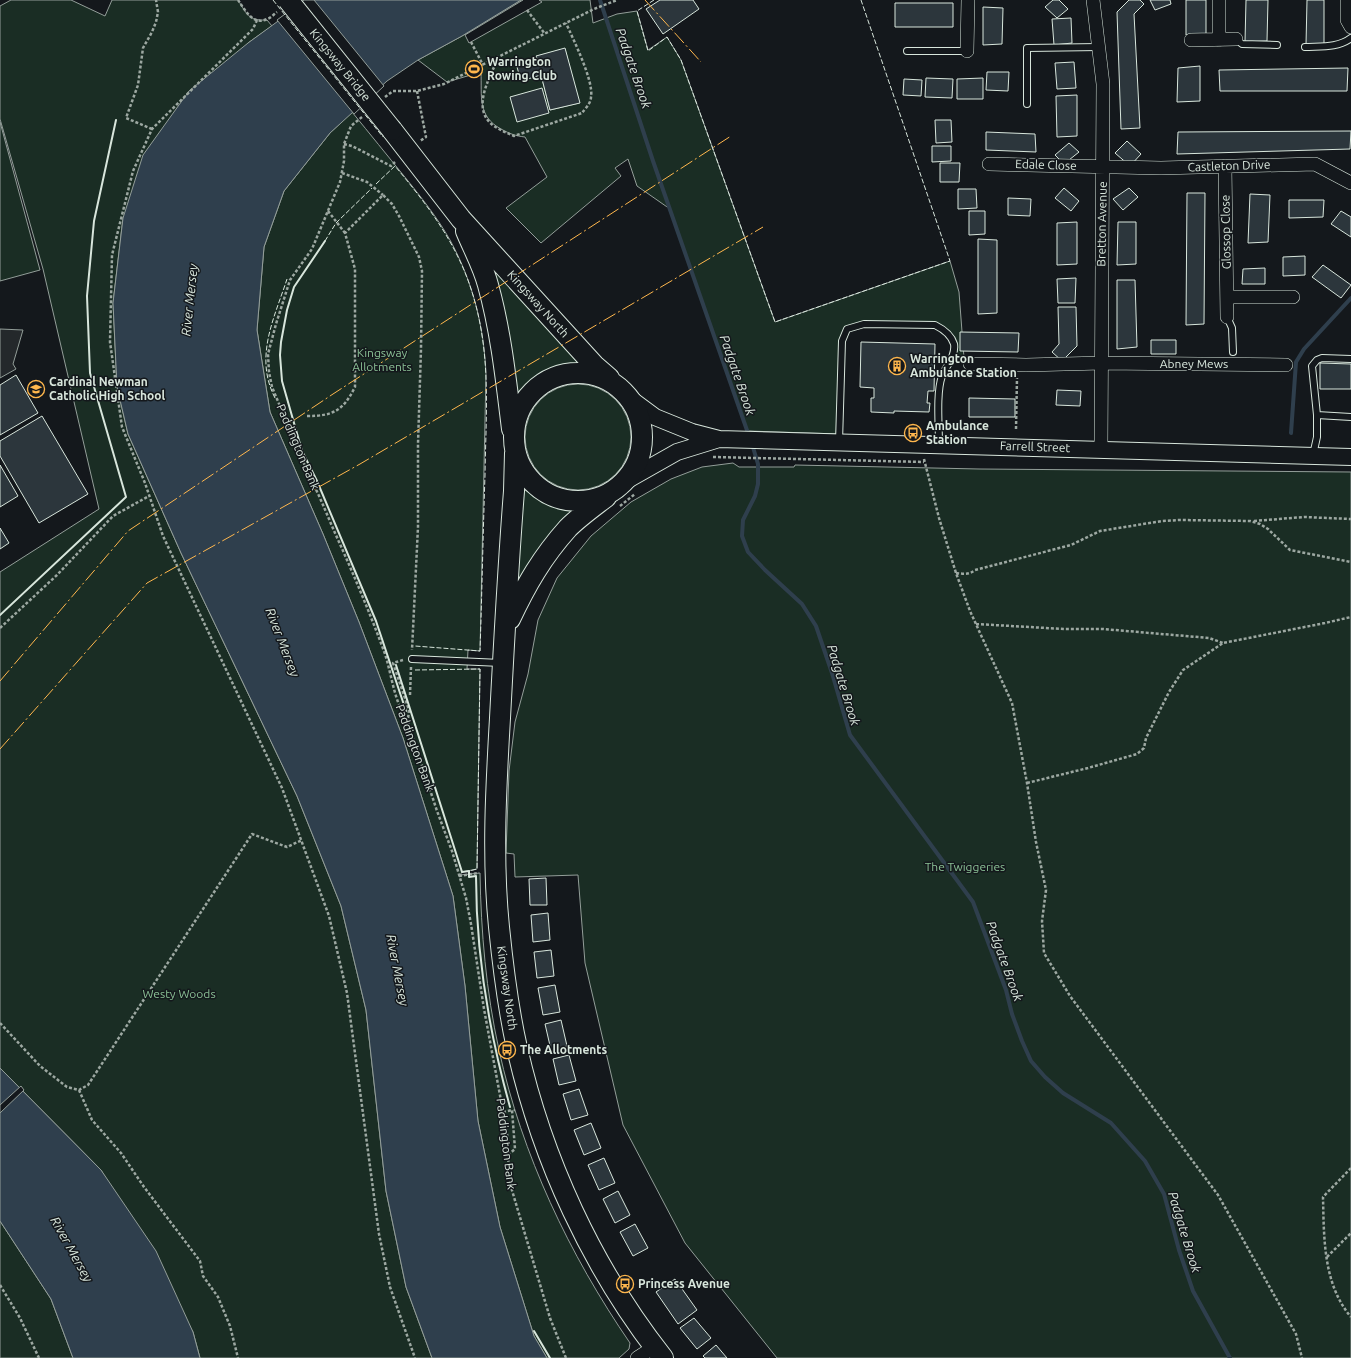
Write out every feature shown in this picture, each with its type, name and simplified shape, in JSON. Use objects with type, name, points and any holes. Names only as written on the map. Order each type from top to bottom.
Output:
[{"type":"main road","name":"Kingsway Bridge","points":[[288,0],[392,130]]},
{"type":"main road","name":"Kingsway North","points":[[392,130],[461,219],[594,366],[623,391]]},
{"type":"main road","name":"Kingsway North","points":[[461,219],[488,283],[498,325],[505,367],[514,446],[514,491],[497,761],[496,857],[499,925],[506,984],[516,1047],[532,1107],[570,1204],[608,1278],[658,1353]]},
{"type":"main road","points":[[579,372],[600,376],[623,391],[638,413],[642,431],[641,450],[635,467],[618,487],[594,500],[574,502],[554,497],[536,487],[523,472],[514,446],[516,418],[525,399],[540,385],[559,375],[579,372]]},
{"type":"main road","name":"Kingsway North","points":[[505,630],[523,590],[542,560],[569,527],[618,487]]},
{"type":"street","points":[[967,51],[968,0]]},
{"type":"street","name":"Bretton Avenue","points":[[1093,0],[1103,84],[1101,449]]},
{"type":"street","points":[[1219,0],[1219,40]]},
{"type":"street","points":[[1347,0],[1347,20],[1351,27]]},
{"type":"street","points":[[1191,40],[1236,39]]},
{"type":"street","name":"Edale Close","points":[[989,164],[1103,167]]},
{"type":"street","name":"Castleton Drive","points":[[1103,167],[1161,168],[1315,164],[1351,183]]},
{"type":"street","name":"Glossop Close","points":[[1225,166],[1227,317]]},
{"type":"street","points":[[1227,297],[1293,297]]},
{"type":"street","name":"Abney Mews","points":[[970,364],[1286,364]]},
{"type":"street","name":"Farrell Street","points":[[623,391],[655,417],[692,432],[724,439],[1351,457]]},
{"type":"street","name":"Farrell Street","points":[[618,487],[677,452],[724,439]]},
{"type":"street","points":[[637,1358],[658,1353]]},
{"type":"lane","points":[[1304,47],[1330,46],[1345,42],[1351,38]]},
{"type":"lane","points":[[1236,39],[1242,44],[1246,45],[1277,45]]},
{"type":"lane","points":[[1027,104],[1027,48],[1099,47]]},
{"type":"lane","points":[[907,51],[967,51]]},
{"type":"lane","points":[[1227,317],[1232,328],[1233,352]]},
{"type":"lane","points":[[839,442],[842,341],[847,329],[864,324],[935,325],[944,329],[952,339],[954,345],[953,355],[941,381],[932,444]]},
{"type":"lane","points":[[1313,455],[1317,437],[1317,415],[1312,366],[1317,360],[1322,358],[1351,359]]},
{"type":"lane","points":[[1317,415],[1351,417]]},
{"type":"lane","points":[[412,659],[503,663]]},
{"type":"path","points":[[152,130],[126,118],[138,85],[143,48],[156,22],[158,12],[156,0]]},
{"type":"path","points":[[238,0],[248,15],[257,20],[254,29],[152,130],[133,171],[112,255],[110,342],[122,427],[163,536],[282,788],[329,916],[347,993],[379,1234],[390,1287],[415,1358]]},
{"type":"path","points":[[381,101],[393,91],[417,91],[444,84],[594,9],[617,0]]},
{"type":"path","points":[[527,10],[545,34]]},
{"type":"path","points":[[499,57],[482,96],[483,109],[487,118],[494,125],[514,136],[582,113],[592,97],[584,66],[566,23]]},
{"type":"path","points":[[471,42],[483,65]]},
{"type":"path","points":[[417,91],[426,137],[420,142]]},
{"type":"path","points":[[363,116],[351,126],[344,144],[352,146],[391,166]]},
{"type":"path","name":"Paddington Bank","points":[[344,144],[344,161],[340,182],[312,249],[290,280],[268,354],[269,372],[272,387],[291,434],[353,573],[385,656],[392,684],[402,712],[408,720],[459,876],[471,924],[484,1009],[507,1133],[509,1174],[515,1202],[550,1318],[558,1342],[566,1358]]},
{"type":"path","points":[[342,173],[367,182],[392,204],[419,257],[422,271],[422,333],[418,444],[418,527],[410,695]]},
{"type":"path","points":[[344,233],[383,195]]},
{"type":"path","points":[[307,416],[322,416],[334,413],[342,408],[349,400],[355,387],[355,269],[344,233],[328,211]]},
{"type":"path","points":[[1016,429],[1017,365]]},
{"type":"path","points":[[932,444],[924,462],[939,518],[956,573],[976,624],[1012,703],[1036,842],[1046,890],[1042,921],[1044,953],[1070,996],[1218,1195],[1296,1334],[1302,1358]]},
{"type":"path","points":[[735,458],[924,462]]},
{"type":"path","points":[[0,628],[57,575],[113,516],[149,496]]},
{"type":"path","points":[[956,573],[970,574],[975,570],[1071,545],[1100,531],[1162,521],[1250,521],[1304,517],[1351,519]]},
{"type":"path","points":[[1250,521],[1260,524],[1268,529],[1290,550],[1351,562]]},
{"type":"path","points":[[1027,783],[1137,754],[1144,748],[1146,738],[1169,692],[1183,670],[1223,643],[1351,617]]},
{"type":"path","points":[[976,624],[1103,629],[1209,638],[1223,643]]},
{"type":"path","points":[[408,720],[408,710],[393,663],[412,659]]},
{"type":"path","points":[[0,1023],[40,1066],[67,1087],[79,1090],[88,1084],[252,834],[287,847],[302,840]]},
{"type":"path","points":[[459,876],[480,873]]},
{"type":"path","points":[[79,1090],[92,1120],[121,1153],[144,1187],[200,1261],[202,1276],[218,1297],[230,1326],[238,1358]]},
{"type":"path","points":[[503,1112],[514,1110],[515,1150],[508,1155]]},
{"type":"path","points":[[1351,1168],[1323,1197],[1327,1258],[1331,1280],[1335,1293],[1351,1317]]},
{"type":"path","points":[[1327,1258],[1351,1233]]},
{"type":"path","points":[[0,1285],[20,1318],[39,1358]]},
{"type":"green space","name":"Westy Woods","points":[[11,0],[71,0],[105,16],[112,0],[238,0],[249,16],[256,19],[267,20],[272,26],[248,43],[123,218],[113,303],[117,387],[128,434],[181,553],[297,796],[341,906],[366,1010],[386,1191],[406,1287],[432,1358],[200,1358],[193,1332],[101,1170],[0,1068],[0,572],[99,509],[43,269],[0,119],[0,6]]},
{"type":"green space","points":[[521,0],[523,0],[465,35],[469,43],[542,2],[539,0],[590,0],[593,23],[617,14],[637,11],[648,50],[667,37],[681,60],[775,322],[950,261],[959,292],[964,358],[953,355],[952,339],[935,325],[853,326],[843,335],[839,434],[748,431],[670,209],[637,186],[628,159],[615,168],[621,176],[541,243],[506,208],[547,177],[525,137],[504,131],[493,124],[488,118],[482,105],[481,72],[447,82],[418,60],[462,36]],"holes":[[[565,49],[579,103],[550,110],[541,75],[517,67],[538,61],[537,56]]]},
{"type":"green space","name":"Kingsway Allotments","points":[[352,112],[423,199],[450,240],[471,288],[480,322],[486,374],[480,651],[468,650],[467,669],[480,669],[477,869],[462,872],[460,875],[480,873],[483,939],[494,1028],[509,1089],[521,1128],[534,1165],[568,1239],[587,1274],[630,1343],[629,1349],[619,1358],[547,1358],[534,1336],[500,1227],[478,1121],[465,986],[453,896],[403,738],[359,622],[270,412],[257,330],[264,247],[284,191],[330,133]]},
{"type":"green space","points":[[0,122],[40,270],[0,281]]},
{"type":"green space","points":[[486,257],[579,364],[550,370],[542,374],[529,383],[515,399]]},
{"type":"green space","points":[[578,384],[598,388],[616,399],[627,417],[631,437],[627,457],[616,475],[598,486],[578,490],[558,486],[540,475],[529,457],[525,437],[529,417],[540,399],[558,388]]},
{"type":"green space","name":"The Twiggeries","points":[[733,463],[739,467],[794,467],[795,465],[979,469],[1351,472],[1351,1358],[777,1358],[685,1243],[623,1125],[585,963],[578,875],[515,877],[514,854],[506,853],[509,771],[515,722],[528,674],[538,620],[557,578],[591,536],[631,502],[671,479],[702,467]]},
{"type":"green space","points":[[522,488],[540,500],[575,512],[510,610]]},
{"type":"green space","points":[[0,1221],[51,1299],[73,1358],[0,1358]]},
{"type":"shaded area","points":[[0,329],[23,330],[13,364],[16,369],[0,378]]},
{"type":"water","name":"River Mersey","points":[[307,0],[521,0],[462,36],[418,60],[387,81],[330,133],[284,191],[264,247],[257,330],[270,412],[359,622],[403,738],[453,896],[465,986],[478,1121],[500,1227],[534,1336],[547,1358],[432,1358],[406,1287],[386,1191],[366,1010],[341,906],[297,796],[181,553],[128,434],[117,387],[113,303],[123,218],[143,155],[189,91],[248,43]]},
{"type":"water","name":"River Mersey","points":[[0,1068],[101,1170],[156,1251],[193,1332],[200,1358],[73,1358],[51,1299],[0,1221]]},
{"type":"pier","points":[[304,0],[314,0],[384,86],[354,114],[277,20]]},
{"type":"pier","points":[[21,1086],[24,1090],[0,1113],[0,1105]]},
{"type":"building","points":[[660,0],[693,0],[699,9],[663,34],[646,9]]},
{"type":"building","points":[[1053,0],[1059,0],[1068,9],[1057,18],[1045,7]]},
{"type":"building","points":[[1129,0],[1140,0],[1144,4],[1134,14],[1140,128],[1121,129],[1117,12]]},
{"type":"building","points":[[1150,0],[1170,0],[1171,4],[1155,10]]},
{"type":"building","points":[[1186,0],[1206,0],[1206,35],[1186,35]]},
{"type":"building","points":[[1246,0],[1268,0],[1267,41],[1245,42]]},
{"type":"building","points":[[1307,0],[1324,0],[1324,44],[1306,45]]},
{"type":"building","points":[[895,3],[953,3],[953,27],[895,27]]},
{"type":"building","points":[[983,7],[1003,8],[1002,44],[983,45]]},
{"type":"building","points":[[1071,18],[1072,43],[1054,45],[1052,19]]},
{"type":"building","name":"Warrington Rowing Club","points":[[565,48],[580,103],[550,110],[541,75],[521,81],[517,67],[538,61],[536,56]]},
{"type":"building","points":[[1074,62],[1076,88],[1057,89],[1055,63]]},
{"type":"building","points":[[1200,66],[1200,101],[1177,102],[1178,68]]},
{"type":"building","points":[[1348,68],[1347,91],[1220,91],[1219,70]]},
{"type":"building","points":[[987,72],[1009,72],[1008,91],[986,90]]},
{"type":"building","points":[[926,78],[953,79],[952,98],[925,97]]},
{"type":"building","points":[[983,78],[983,99],[957,99],[957,79]]},
{"type":"building","points":[[904,79],[922,80],[921,96],[903,95]]},
{"type":"building","name":"Warrington Rowing Club","points":[[542,88],[549,113],[517,122],[510,97]]},
{"type":"building","points":[[1077,95],[1077,136],[1057,137],[1056,96]]},
{"type":"building","points":[[935,120],[951,120],[952,142],[936,143]]},
{"type":"building","points":[[1351,131],[1350,149],[1177,154],[1178,132]]},
{"type":"building","points":[[986,132],[1035,134],[1036,152],[986,150]]},
{"type":"building","points":[[1127,141],[1141,154],[1130,166],[1115,153]]},
{"type":"building","points":[[1069,143],[1079,152],[1064,164],[1055,155]]},
{"type":"building","points":[[932,146],[951,146],[951,161],[932,162]]},
{"type":"building","points":[[940,163],[960,163],[959,182],[940,182]]},
{"type":"building","points":[[1064,188],[1079,201],[1071,211],[1055,198]]},
{"type":"building","points":[[1129,188],[1138,197],[1123,210],[1113,199]]},
{"type":"building","points":[[958,189],[976,189],[977,208],[958,209]]},
{"type":"building","points":[[1187,193],[1205,193],[1204,324],[1186,325]]},
{"type":"building","points":[[1250,194],[1270,195],[1268,242],[1248,243]]},
{"type":"building","points":[[1008,198],[1031,199],[1030,216],[1008,215]]},
{"type":"building","points":[[1289,200],[1324,200],[1323,217],[1289,218]]},
{"type":"building","points":[[969,211],[985,211],[985,234],[969,235]]},
{"type":"building","points":[[1341,211],[1351,217],[1351,237],[1331,224]]},
{"type":"building","points":[[1077,222],[1077,264],[1057,265],[1057,223]]},
{"type":"building","points":[[1118,222],[1136,222],[1136,264],[1117,265]]},
{"type":"building","points":[[978,239],[997,240],[997,313],[978,314]]},
{"type":"building","points":[[1305,256],[1305,275],[1283,276],[1283,257]]},
{"type":"building","points":[[1323,265],[1351,285],[1341,298],[1312,277]]},
{"type":"building","points":[[1265,268],[1265,284],[1242,284],[1243,269]]},
{"type":"building","points":[[1076,278],[1075,303],[1058,303],[1057,279]]},
{"type":"building","points":[[1117,280],[1135,280],[1137,347],[1117,349]]},
{"type":"building","points":[[1058,307],[1076,307],[1077,346],[1062,361],[1052,352],[1059,344]]},
{"type":"building","points":[[960,332],[1019,333],[1018,352],[960,351]]},
{"type":"building","points":[[1151,340],[1176,340],[1176,354],[1151,354]]},
{"type":"building","name":"Warrington Ambulance Station","points":[[861,342],[935,344],[934,391],[928,391],[927,403],[930,403],[929,412],[871,412],[871,398],[874,398],[874,388],[860,387]]},
{"type":"building","points":[[1320,363],[1351,364],[1351,389],[1320,389]]},
{"type":"building","points":[[16,375],[38,413],[0,435],[0,385]]},
{"type":"building","points":[[1057,390],[1081,391],[1080,406],[1056,405]]},
{"type":"building","points":[[969,398],[1015,399],[1015,417],[969,417]]},
{"type":"building","points":[[42,416],[88,494],[39,523],[0,456],[0,441]]},
{"type":"building","points":[[0,465],[18,496],[0,507]]},
{"type":"building","points":[[0,528],[9,543],[0,549]]},
{"type":"building","points":[[546,878],[547,905],[530,905],[529,879]]},
{"type":"building","points":[[548,913],[550,940],[533,942],[531,915]]},
{"type":"building","points":[[551,950],[554,976],[537,978],[534,952]]},
{"type":"building","points":[[555,985],[560,1012],[543,1015],[538,988]]},
{"type":"building","points":[[561,1020],[567,1046],[551,1050],[545,1024]]},
{"type":"building","points":[[569,1055],[576,1081],[559,1085],[553,1059]]},
{"type":"building","points":[[579,1089],[588,1115],[571,1120],[563,1094]]},
{"type":"building","points":[[591,1123],[601,1148],[584,1155],[574,1130]]},
{"type":"building","points":[[604,1158],[615,1183],[599,1190],[588,1165]]},
{"type":"building","points":[[618,1191],[630,1215],[615,1223],[603,1199]]},
{"type":"building","points":[[635,1224],[648,1248],[633,1256],[620,1232]]},
{"type":"building","points":[[675,1279],[697,1310],[678,1324],[656,1292]]},
{"type":"building","points":[[694,1318],[711,1338],[697,1349],[680,1328]]},
{"type":"building","points":[[716,1345],[727,1358],[705,1358],[703,1356]]},
{"type":"waterway","name":"Padgate Brook","points":[[600,0],[653,161],[749,436]]},
{"type":"waterway","points":[[1291,433],[1296,362],[1304,349],[1351,298]]},
{"type":"waterway","name":"Padgate Brook","points":[[752,444],[758,464],[758,484],[755,496],[743,520],[742,536],[748,552],[802,604],[816,626],[832,673],[850,735],[973,902],[1006,990],[1012,1014],[1031,1061],[1045,1077],[1063,1093],[1111,1123],[1145,1161],[1164,1194],[1179,1250],[1193,1291],[1230,1358]]},
{"type":"fence","points":[[273,0],[383,137]]},
{"type":"fence","points":[[654,0],[637,11],[648,51],[667,37],[681,60],[775,322],[950,261],[861,0]]},
{"type":"fence","points":[[376,184],[395,166],[437,221],[455,251],[469,283],[476,307],[481,331],[486,378],[480,651],[415,646]]},
{"type":"fence","points":[[325,241],[336,223],[372,188]]},
{"type":"fence","points":[[275,398],[269,383],[266,368],[266,353],[272,323],[287,279]]},
{"type":"fence","points":[[415,670],[480,669],[477,869],[469,871]]},
{"type":"wall","points":[[0,615],[126,497],[90,373],[87,296],[94,221],[116,120]]},
{"type":"wall","points":[[325,241],[294,287],[287,310],[281,342],[280,355],[282,381],[302,451],[317,481],[376,621],[406,711]]},
{"type":"wall","points":[[396,665],[462,872],[469,871],[469,877],[476,876],[478,935],[485,993],[496,1050],[510,1107]]},
{"type":"wall","points":[[534,1331],[550,1358]]},
{"type":"power","points":[[645,0],[701,62]]},
{"type":"power","points":[[0,681],[128,531],[333,394],[731,136]]},
{"type":"power","points":[[0,749],[147,583],[360,464],[763,227]]},
{"type":"place","name":"Warrington Rowing Club","points":[[474,69]]},
{"type":"place","name":"Warrington Ambulance Station","points":[[897,366]]},
{"type":"place","name":"Cardinal Newman Catholic High School","points":[[36,389]]},
{"type":"place","name":"Ambulance Station","points":[[913,433]]},
{"type":"place","name":"The Allotments","points":[[507,1050]]},
{"type":"place","name":"Princess Avenue","points":[[625,1284]]}]
